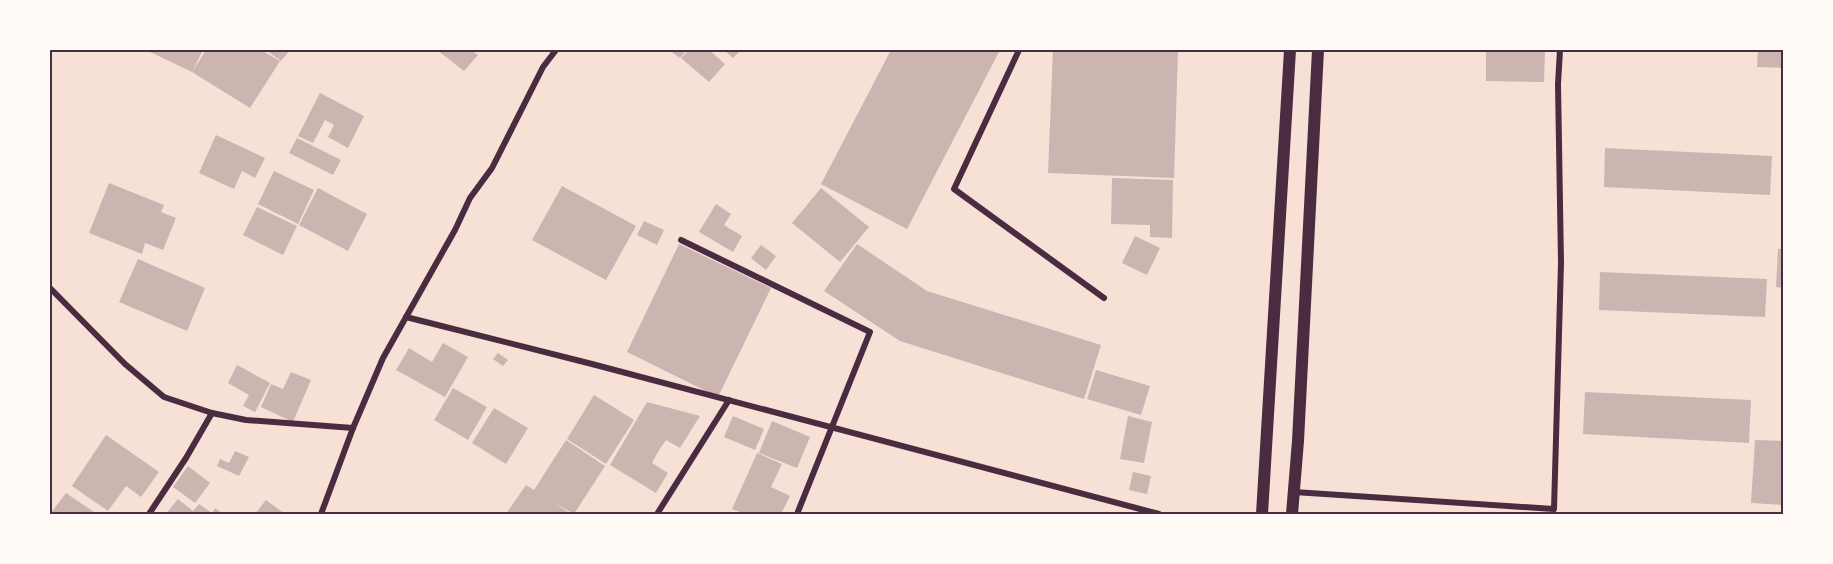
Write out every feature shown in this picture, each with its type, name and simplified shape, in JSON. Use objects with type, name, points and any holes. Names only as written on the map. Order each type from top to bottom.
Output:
[{"type":"main road","points":[[1262,514],[1290,50]]},
{"type":"main road","points":[[1292,514],[1298,441],[1318,50]]},
{"type":"street","points":[[321,514],[353,428],[383,358],[455,230],[470,198],[492,168],[543,67],[556,50]]},
{"type":"street","points":[[1019,50],[954,189],[1104,298]]},
{"type":"street","points":[[1294,492],[1554,509],[1561,263],[1558,84],[1560,50]]},
{"type":"street","points":[[681,240],[870,332],[797,514]]},
{"type":"street","points":[[50,288],[125,364],[164,397],[212,413],[246,420],[353,428]]},
{"type":"street","points":[[406,316],[1160,514]]},
{"type":"street","points":[[657,514],[729,400]]},
{"type":"street","points":[[149,514],[212,413]]},
{"type":"building","points":[[146,50],[203,50],[192,72]]},
{"type":"building","points":[[206,50],[261,50],[280,61],[250,108],[192,72]]},
{"type":"building","points":[[266,50],[290,50],[281,61]]},
{"type":"building","points":[[437,50],[471,50],[478,55],[464,71]]},
{"type":"building","points":[[669,50],[687,50],[680,58]]},
{"type":"building","points":[[689,50],[709,50],[725,64],[709,82],[681,58]]},
{"type":"building","points":[[724,50],[741,50],[733,58]]},
{"type":"building","points":[[891,50],[1000,50],[907,229],[821,184]]},
{"type":"building","points":[[1053,50],[1178,50],[1174,178],[1048,173]]},
{"type":"building","points":[[1486,50],[1545,50],[1544,82],[1486,81]]},
{"type":"building","points":[[1758,50],[1784,50],[1784,68],[1757,67]]},
{"type":"building","points":[[320,93],[364,116],[348,148],[328,137],[334,125],[325,120],[313,143],[298,136]]},
{"type":"building","points":[[216,135],[265,158],[255,178],[242,171],[234,189],[199,173]]},
{"type":"building","points":[[297,138],[341,160],[333,175],[289,153]]},
{"type":"building","points":[[1605,148],[1772,156],[1770,195],[1604,187]]},
{"type":"building","points":[[274,171],[314,190],[298,224],[258,204]]},
{"type":"building","points":[[1112,178],[1173,180],[1172,238],[1150,237],[1150,225],[1111,224]]},
{"type":"building","points":[[109,183],[164,205],[161,212],[176,218],[163,250],[145,243],[142,254],[89,233]]},
{"type":"building","points":[[562,186],[636,226],[606,280],[532,240]]},
{"type":"building","points":[[318,188],[367,214],[348,251],[299,225]]},
{"type":"building","points":[[821,188],[869,227],[840,262],[792,223]]},
{"type":"building","points":[[716,204],[731,214],[724,225],[742,236],[733,252],[699,232]]},
{"type":"building","points":[[257,207],[297,226],[283,255],[243,235]]},
{"type":"building","points":[[644,221],[664,230],[657,245],[637,235]]},
{"type":"building","points":[[1135,236],[1160,248],[1147,275],[1122,263]]},
{"type":"building","points":[[679,244],[771,288],[718,397],[627,352]]},
{"type":"building","points":[[857,244],[927,291],[1101,345],[1084,399],[900,341],[824,291]]},
{"type":"building","points":[[761,245],[776,256],[766,270],[751,258]]},
{"type":"building","points":[[1778,249],[1784,249],[1784,288],[1776,287]]},
{"type":"building","points":[[138,259],[205,288],[187,331],[119,302]]},
{"type":"building","points":[[1600,272],[1767,279],[1765,317],[1599,310]]},
{"type":"building","points":[[443,343],[468,357],[445,397],[396,370],[409,348],[432,362]]},
{"type":"building","points":[[498,353],[508,360],[503,366],[493,359]]},
{"type":"building","points":[[237,365],[270,383],[255,412],[243,406],[249,395],[228,383]]},
{"type":"building","points":[[1096,370],[1150,386],[1141,415],[1087,399]]},
{"type":"building","points":[[291,372],[311,380],[293,422],[261,407],[271,384],[283,389]]},
{"type":"building","points":[[453,388],[487,407],[468,440],[434,420]]},
{"type":"building","points":[[1585,392],[1751,400],[1749,443],[1583,434]]},
{"type":"building","points":[[594,395],[634,420],[606,464],[567,439]]},
{"type":"building","points":[[647,402],[700,416],[680,448],[666,440],[659,450],[652,463],[668,473],[656,493],[610,465]]},
{"type":"building","points":[[494,408],[528,428],[506,464],[472,443]]},
{"type":"building","points":[[733,416],[764,429],[755,450],[724,437]]},
{"type":"building","points":[[1128,416],[1152,422],[1144,463],[1120,459]]},
{"type":"building","points":[[772,421],[810,437],[797,468],[759,453]]},
{"type":"building","points":[[106,435],[159,472],[141,497],[126,486],[108,511],[72,486]]},
{"type":"building","points":[[566,440],[605,466],[574,514],[555,503],[571,514],[506,514],[526,485],[534,490]]},
{"type":"building","points":[[1755,440],[1784,441],[1783,505],[1751,503]]},
{"type":"building","points":[[235,451],[249,457],[239,476],[217,466],[220,459],[229,463]]},
{"type":"building","points":[[757,453],[782,464],[771,487],[790,496],[781,514],[745,514],[732,509]]},
{"type":"building","points":[[188,466],[210,483],[195,503],[173,487]]},
{"type":"building","points":[[1133,472],[1151,476],[1147,494],[1129,490]]},
{"type":"building","points":[[66,493],[97,514],[50,514]]},
{"type":"building","points":[[178,499],[193,511],[199,504],[212,513],[215,508],[223,514],[166,514]]},
{"type":"building","points":[[266,500],[285,514],[255,514]]}]
